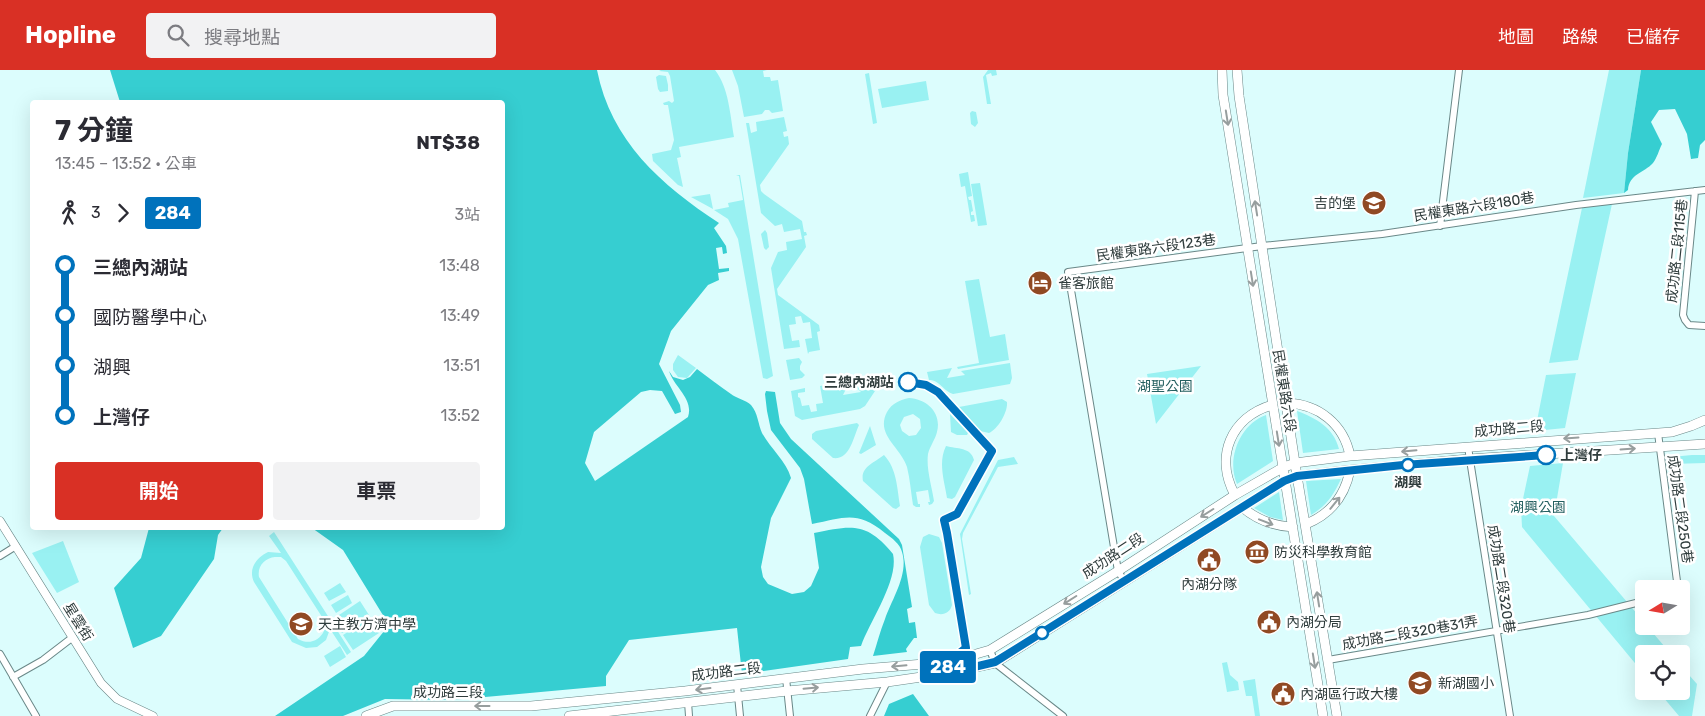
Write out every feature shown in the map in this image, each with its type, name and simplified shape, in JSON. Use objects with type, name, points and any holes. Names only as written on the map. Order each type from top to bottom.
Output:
[{"type":"main road","name":"民權東路六段","points":[[1222,70],[1223,95],[1323,716]]},
{"type":"main road","name":"民權東路六段","points":[[1237,70],[1239,96],[1295,464],[1337,716]]},
{"type":"main road","points":[[1286,404],[1309,407],[1329,418],[1344,436],[1350,456]]},
{"type":"main road","points":[[1235,495],[1228,479],[1226,462],[1226,453],[1232,436],[1248,416],[1264,407],[1272,405]]},
{"type":"main road","name":"成功路二段","points":[[531,706],[737,685],[863,669],[948,662],[990,650],[1118,571],[1235,495],[1282,468],[1295,464],[1350,456],[1672,432],[1705,420]]},
{"type":"main road","name":"成功路二段","points":[[570,716],[787,690],[887,682],[949,673],[995,662],[1284,481],[1297,476],[1469,459],[1705,444]]},
{"type":"main road","points":[[1306,524],[1325,514],[1339,499],[1348,480],[1350,470]]},
{"type":"main road","points":[[1242,508],[1266,522],[1279,526],[1293,527]]},
{"type":"main road","name":"成功路三段","points":[[366,716],[393,706],[531,706]]},
{"type":"street","points":[[1440,226],[1459,70]]},
{"type":"street","name":"民權東路六段180巷","points":[[1248,248],[1382,234],[1576,204],[1705,190]]},
{"type":"street","name":"成功路二段115巷","points":[[1695,191],[1683,315],[1689,325],[1705,326]]},
{"type":"street","name":"民權東路六段123巷","points":[[1118,571],[1091,419],[1068,272],[1248,248]]},
{"type":"street","name":"成功路二段250巷","points":[[1658,433],[1677,580]]},
{"type":"street","name":"成功路二段320巷","points":[[1468,447],[1510,716]]},
{"type":"street","name":"星雲街","points":[[0,521],[101,682],[117,699],[153,716]]},
{"type":"street","points":[[0,556],[16,546]]},
{"type":"street","points":[[1118,571],[1124,582]]},
{"type":"street","name":"成功路二段320巷31弄","points":[[1328,660],[1588,615],[1635,603]]},
{"type":"street","points":[[13,677],[43,660],[73,637]]},
{"type":"street","points":[[990,650],[995,662],[1063,716]]},
{"type":"street","points":[[0,654],[36,716]]},
{"type":"street","points":[[786,678],[790,716]]},
{"type":"street","points":[[870,716],[887,682]]},
{"type":"street","points":[[737,685],[740,716]]},
{"type":"street","points":[[688,702],[689,716]]},
{"type":"green space","points":[[715,70],[726,93],[730,111],[734,137],[679,147],[681,157],[677,158],[683,187],[678,185],[653,161],[652,154],[671,150],[674,140],[668,105],[663,103],[669,101],[672,103],[674,101],[670,76],[668,72],[659,71]]},
{"type":"green space","points":[[732,70],[767,70],[763,71],[764,77],[770,77],[771,81],[778,80],[783,111],[772,113],[769,110],[765,110],[762,114],[744,117],[738,86]]},
{"type":"green space","points":[[988,70],[996,70],[997,75],[992,76],[991,73],[986,75],[991,104],[987,104],[983,77]]},
{"type":"green space","points":[[1609,70],[1641,70],[1628,153],[1624,193],[1583,198]]},
{"type":"green space","points":[[869,73],[877,123],[873,124],[865,74]]},
{"type":"green space","points":[[659,75],[666,76],[668,91],[660,92],[658,89],[656,77]]},
{"type":"green space","points":[[926,81],[929,100],[882,108],[878,89]]},
{"type":"green space","points":[[972,111],[976,112],[978,123],[975,127],[971,124],[970,113]]},
{"type":"green space","points":[[784,117],[787,131],[783,132],[784,137],[788,136],[789,144],[760,185],[761,191],[764,194],[802,221],[804,232],[807,235],[804,236],[806,247],[777,289],[778,295],[819,325],[820,331],[817,332],[820,350],[809,352],[808,354],[805,339],[812,338],[810,322],[803,323],[801,316],[795,317],[796,324],[789,325],[792,341],[799,340],[800,347],[784,349],[771,268],[778,252],[787,250],[786,242],[802,239],[800,229],[784,232],[782,224],[775,226],[761,213],[746,123],[749,123],[751,133],[757,131],[756,122]]},
{"type":"green space","points":[[968,172],[972,196],[968,197],[971,200],[973,211],[971,215],[974,215],[975,221],[971,222],[965,186],[961,187],[959,174]]},
{"type":"green space","points":[[736,175],[740,175],[773,376],[767,379],[763,378],[738,239],[728,219],[714,210],[729,207],[728,203],[743,200],[739,176]]},
{"type":"green space","points":[[980,183],[987,225],[978,226],[971,184]]},
{"type":"green space","points":[[710,194],[713,209],[691,197]]},
{"type":"green space","points":[[1612,204],[1578,360],[1549,363],[1582,208]]},
{"type":"green space","points":[[765,230],[769,247],[766,250],[761,234]]},
{"type":"green space","points":[[979,279],[990,337],[1005,334],[1009,360],[958,369],[957,367],[979,363],[965,281]]},
{"type":"green space","points":[[678,355],[696,368],[687,378],[678,377],[673,370],[673,364]]},
{"type":"green space","points":[[799,358],[802,362],[800,370],[805,375],[802,378],[790,380],[786,360]]},
{"type":"green space","points":[[1010,363],[1012,378],[1010,384],[953,394],[933,380],[929,380],[927,372],[952,368],[947,378],[965,375],[961,371]]},
{"type":"green space","name":"湖聖公園","points":[[1201,366],[1156,424],[1147,374]]},
{"type":"green space","points":[[1576,373],[1565,428],[1535,431],[1546,375]]},
{"type":"green space","points":[[878,380],[879,385],[865,406],[860,409],[802,420],[795,416],[791,391],[805,388],[805,392],[798,393],[798,397],[802,406],[809,405],[811,412],[817,411],[816,404],[823,403],[820,386],[825,385],[826,389],[848,385],[843,395],[861,392],[853,384]]},
{"type":"green space","points":[[909,398],[922,401],[932,408],[938,425],[928,454],[928,472],[934,501],[929,505],[928,490],[916,492],[920,507],[913,505],[907,467],[890,441],[884,427],[884,420],[891,406],[896,402]],"holes":[[[913,414],[920,419],[921,428],[916,435],[909,436],[902,431],[900,425],[904,417]]]},
{"type":"green space","points":[[1002,399],[1007,402],[1004,415],[996,428],[989,433],[980,431],[959,407]]},
{"type":"green space","points":[[1297,411],[1311,417],[1329,430],[1339,449],[1303,453]]},
{"type":"green space","points":[[950,414],[968,433],[967,435],[957,435],[951,432]]},
{"type":"green space","points":[[1266,415],[1273,461],[1237,484],[1233,464],[1238,443],[1242,434],[1249,426]]},
{"type":"green space","points":[[857,423],[859,425],[850,447],[839,458],[833,458],[812,439],[812,434],[816,431]]},
{"type":"green space","points":[[870,426],[876,445],[861,454],[859,453]]},
{"type":"green space","points":[[946,446],[967,451],[974,460],[955,497],[952,499],[947,498],[942,471],[942,458]]},
{"type":"green space","points":[[884,455],[892,466],[896,479],[900,506],[896,509],[863,481],[866,469]]},
{"type":"green space","points":[[1705,455],[1705,463],[1671,464],[1669,459],[1671,457]]},
{"type":"green space","points":[[1014,457],[1018,464],[998,467],[963,533],[962,539],[971,594],[969,595],[960,534],[998,460]]},
{"type":"green space","name":"湖興公園","points":[[1563,463],[1554,516],[1635,611],[1635,635],[1655,635],[1663,645],[1635,645],[1635,663],[1522,527],[1521,508],[1530,466]]},
{"type":"green space","points":[[1341,479],[1329,500],[1311,515],[1306,481]]},
{"type":"green space","points":[[1279,492],[1283,520],[1270,517],[1254,508]]},
{"type":"green space","points":[[274,532],[351,652],[347,655],[330,629],[326,640],[317,647],[306,648],[292,642],[252,577],[254,564],[260,557],[268,552],[281,553],[269,536]],"holes":[[[281,557],[286,561],[324,620],[324,631],[316,640],[306,642],[298,639],[259,577],[259,569],[265,561]]]},
{"type":"green space","points":[[929,534],[939,537],[942,543],[952,605],[948,612],[943,614],[935,613],[929,605],[920,547],[923,537]]},
{"type":"green space","points":[[63,541],[79,582],[57,593],[32,553]]},
{"type":"green space","points":[[340,583],[346,592],[329,601],[324,593]]},
{"type":"green space","points":[[348,595],[352,603],[336,613],[331,605]]},
{"type":"green space","points":[[360,601],[369,615],[342,633],[333,619]]},
{"type":"green space","points":[[370,618],[379,633],[353,650],[343,635]]},
{"type":"green space","points":[[340,646],[346,657],[330,667],[324,656]]},
{"type":"green space","points":[[1227,662],[1230,675],[1238,682],[1239,690],[1227,692],[1222,663]]},
{"type":"green space","points":[[1690,676],[1697,684],[1692,716],[1679,716],[1666,700],[1690,700]]},
{"type":"green space","points":[[1255,679],[1260,716],[1255,716],[1252,696],[1246,696],[1243,681]]},
{"type":"shaded area","points":[[110,70],[597,70],[604,95],[614,119],[626,140],[641,159],[677,193],[719,223],[714,228],[726,246],[727,253],[723,254],[722,247],[716,248],[719,269],[729,268],[729,271],[718,273],[719,280],[708,285],[671,331],[659,364],[680,405],[681,412],[675,414],[662,391],[650,390],[641,392],[594,432],[585,463],[595,481],[688,417],[689,411],[686,399],[669,371],[673,377],[683,380],[690,377],[697,369],[733,395],[749,403],[755,411],[762,433],[786,466],[791,478],[771,518],[761,567],[763,577],[768,584],[792,594],[804,592],[811,586],[819,568],[814,533],[857,528],[874,536],[893,554],[894,564],[888,588],[861,646],[850,647],[848,659],[742,674],[737,628],[629,640],[606,676],[606,686],[452,700],[385,699],[343,716],[275,716],[364,656],[389,625],[343,550],[315,530],[505,530],[505,100],[119,100]]},
{"type":"shaded area","points":[[1641,70],[1705,70],[1705,140],[1700,145],[1698,158],[1691,159],[1687,134],[1675,109],[1659,110],[1651,122],[1662,144],[1658,154],[1653,163],[1631,180],[1628,190],[1624,193],[1628,153]]},
{"type":"shaded area","points":[[766,391],[775,392],[780,423],[791,439],[899,539],[902,545],[912,607],[907,609],[909,623],[915,622],[917,638],[914,638],[906,649],[907,652],[873,656],[883,624],[902,578],[904,560],[901,549],[893,539],[875,526],[858,518],[842,518],[812,524],[804,479],[800,468],[771,430],[767,411]]},
{"type":"shaded area","points":[[148,530],[222,530],[218,535],[214,559],[161,636],[133,648],[114,588],[141,558]]},
{"type":"shaded area","points":[[913,694],[929,716],[884,716],[889,704]]},
{"type":"bus line","name":"284","points":[[908,382],[926,385],[938,392],[992,451],[957,514],[944,520],[966,648],[948,662],[949,673],[995,662],[1284,481],[1297,476],[1469,459],[1546,455]]},
{"type":"place","name":"吉的堡","points":[[1374,203]]},
{"type":"place","name":"雀客旅館","points":[[1040,283]]},
{"type":"place","name":"三總內湖站","points":[[908,382]]},
{"type":"place","name":"上灣仔","points":[[1546,455]]},
{"type":"place","name":"湖興","points":[[1408,465]]},
{"type":"place","name":"防災科學教育館","points":[[1257,552]]},
{"type":"place","name":"內湖分隊","points":[[1209,560]]},
{"type":"place","name":"內湖分局","points":[[1269,622]]},
{"type":"place","name":"天主教方濟中學","points":[[301,624]]},
{"type":"place","name":"新湖國小","points":[[1420,683]]},
{"type":"place","name":"內湖區行政大樓","points":[[1283,694]]}]
